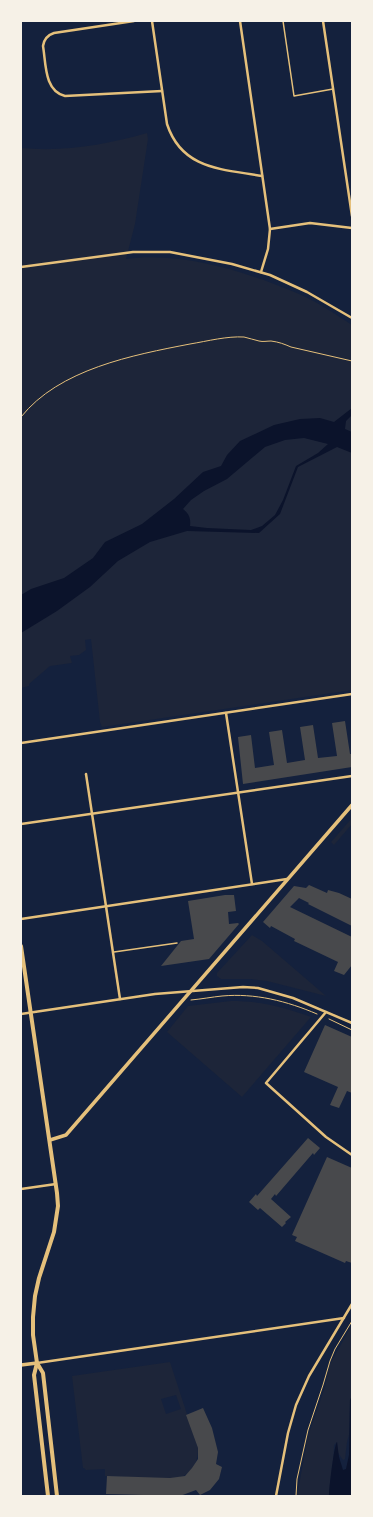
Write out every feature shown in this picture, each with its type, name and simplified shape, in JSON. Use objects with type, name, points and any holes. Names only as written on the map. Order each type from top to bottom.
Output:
[{"type":"main road","points":[[50,1140],[66,1135],[352,805]]},
{"type":"main road","points":[[21,946],[22,966],[31,1013],[57,1184],[58,1206],[54,1232],[39,1278],[35,1296],[33,1322],[37,1363],[34,1375],[48,1496]]},
{"type":"main road","points":[[21,1365],[37,1363]]},
{"type":"main road","points":[[37,1363],[43,1374],[57,1496]]},
{"type":"street","points":[[134,21],[48,35],[43,46],[49,83],[56,93],[63,96],[162,91]]},
{"type":"street","points":[[152,21],[162,91],[169,129],[173,139],[193,160],[208,166],[262,176]]},
{"type":"street","points":[[240,21],[270,229],[268,249],[261,272]]},
{"type":"street","points":[[323,21],[352,216]]},
{"type":"street","points":[[270,229],[310,224],[352,228]]},
{"type":"street","points":[[21,266],[133,252],[160,251],[204,258],[261,272],[307,292],[352,318]]},
{"type":"street","points":[[21,743],[352,694]]},
{"type":"street","points":[[226,713],[252,884]]},
{"type":"street","points":[[86,774],[120,999]]},
{"type":"street","points":[[21,824],[352,776]]},
{"type":"street","points":[[21,919],[288,879]]},
{"type":"street","points":[[21,1014],[155,994],[237,987],[258,988],[293,998],[352,1023]]},
{"type":"street","points":[[326,1012],[266,1083],[317,1129],[352,1155]]},
{"type":"street","points":[[21,1189],[57,1184]]},
{"type":"street","points":[[276,1496],[294,1410],[309,1376],[352,1304]]},
{"type":"street","points":[[37,1363],[344,1318]]},
{"type":"lane","points":[[283,21],[294,96],[333,89]]},
{"type":"lane","points":[[113,952],[177,943]]},
{"type":"path","points":[[21,417],[34,402],[47,392],[83,373],[109,362],[223,338],[245,337],[260,342],[282,343],[291,348],[352,361]]},
{"type":"path","points":[[191,1000],[224,996],[256,997],[296,1005],[317,1014]]},
{"type":"path","points":[[329,1019],[352,1030]]},
{"type":"path","points":[[296,1496],[308,1430],[330,1361],[335,1349],[352,1321]]},
{"type":"shaded area","points":[[147,133],[148,139],[135,224],[126,259],[147,257],[169,258],[214,265],[236,271],[306,297],[352,325],[352,690],[102,727],[100,722],[91,639],[85,640],[86,650],[79,655],[70,656],[72,663],[50,666],[29,684],[29,686],[21,688],[21,148],[69,148],[116,141]]},
{"type":"shaded area","points":[[352,408],[352,415],[346,421],[345,429],[352,432],[352,453],[337,447],[298,467],[280,514],[259,533],[187,531],[150,542],[118,561],[90,587],[57,611],[21,633],[21,595],[31,589],[64,578],[93,558],[105,542],[142,524],[174,499],[203,472],[221,466],[227,455],[240,441],[274,425],[300,419],[320,418],[334,422]],"holes":[[[304,438],[328,444],[318,453],[296,466],[283,500],[275,515],[262,526],[251,530],[190,526],[189,516],[183,509],[191,500],[204,491],[227,479],[265,447],[285,440]]]},
{"type":"shaded area","points":[[352,818],[352,824],[334,845],[331,842]]},
{"type":"shaded area","points":[[252,935],[262,941],[326,996],[267,981],[251,979],[221,979],[217,976],[217,973]]},
{"type":"shaded area","points":[[231,1001],[272,1005],[311,1017],[242,1097],[167,1032],[188,1006]]},
{"type":"shaded area","points":[[352,1325],[352,1396],[350,1400],[349,1435],[345,1459],[343,1460],[338,1453],[337,1442],[334,1445],[329,1496],[297,1496],[308,1436],[325,1387],[329,1366]]},
{"type":"shaded area","points":[[170,1362],[198,1448],[197,1460],[194,1467],[185,1475],[171,1478],[105,1476],[105,1469],[86,1470],[83,1468],[72,1376]],"holes":[[[176,1395],[181,1409],[166,1414],[161,1399]]]},
{"type":"shaded area","points":[[352,1396],[352,1496],[329,1496],[333,1458],[337,1442],[343,1470],[346,1469],[349,1455],[350,1400]]},
{"type":"building","points":[[345,721],[350,754],[352,754],[352,767],[243,784],[238,737],[251,735],[255,768],[274,765],[269,732],[282,730],[287,763],[305,760],[300,727],[313,725],[318,758],[337,756],[332,723]]},
{"type":"building","points":[[309,885],[327,893],[328,890],[352,899],[352,926],[299,898],[290,907],[352,937],[352,965],[344,975],[334,971],[338,962],[294,941],[295,939],[271,926],[270,928],[263,922],[294,886],[306,888]]},
{"type":"building","points":[[234,895],[236,911],[228,912],[229,924],[239,924],[209,959],[161,966],[181,941],[194,939],[188,901]]},
{"type":"building","points":[[325,1025],[352,1037],[352,1093],[347,1091],[339,1108],[330,1105],[338,1087],[304,1072]]},
{"type":"building","points":[[308,1138],[320,1148],[314,1155],[313,1153],[276,1196],[275,1194],[271,1199],[291,1217],[282,1227],[260,1208],[258,1210],[249,1202],[256,1194],[257,1196]]},
{"type":"building","points":[[327,1157],[352,1168],[352,1263],[346,1261],[345,1263],[295,1241],[297,1237],[292,1235]]},
{"type":"building","points":[[203,1408],[212,1428],[218,1452],[216,1464],[222,1467],[219,1479],[210,1490],[200,1495],[196,1490],[180,1496],[106,1494],[107,1476],[170,1478],[185,1476],[198,1459],[198,1448],[186,1415]]}]
